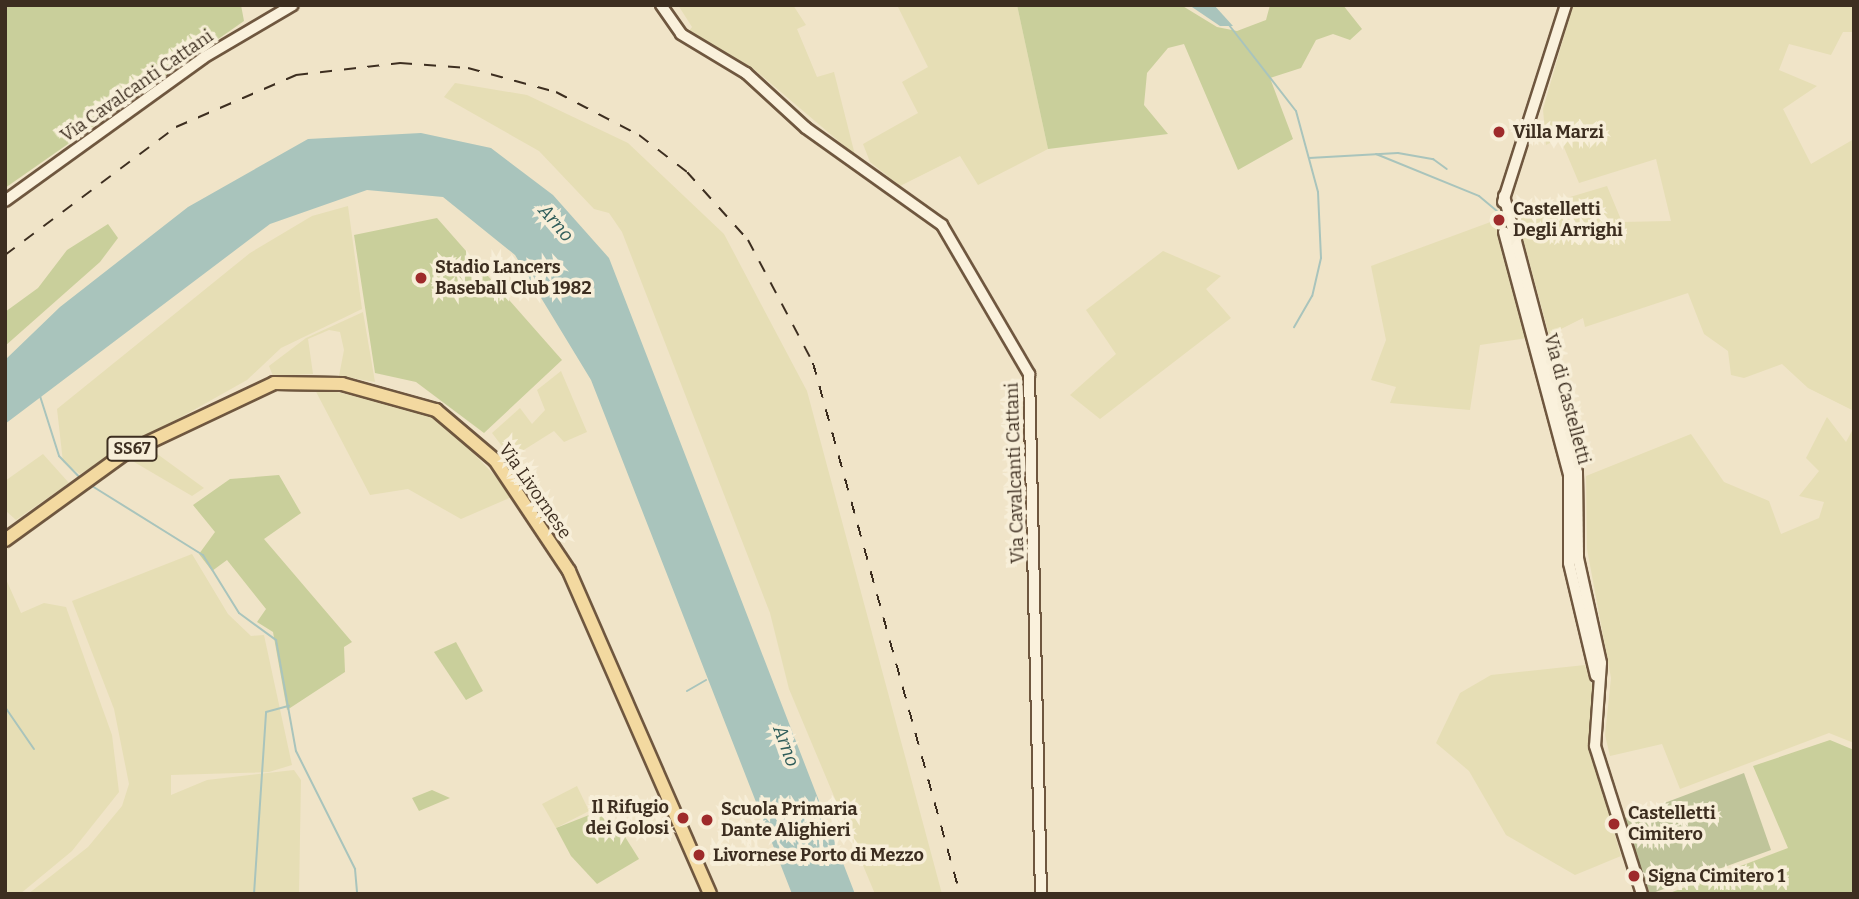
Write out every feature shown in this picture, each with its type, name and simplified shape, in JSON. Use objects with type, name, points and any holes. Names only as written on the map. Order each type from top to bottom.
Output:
[{"type":"main road","name":"Via Livornese","points":[[5,540],[124,454],[274,383],[342,384],[417,403],[458,424],[495,460],[569,571],[710,894]]},
{"type":"street","name":"Via Cavalcanti Cattani","points":[[5,201],[203,58],[293,5]]},
{"type":"street","name":"Via Cavalcanti Cattani","points":[[661,5],[681,34],[746,73],[806,128],[907,198],[962,251],[1031,387],[1041,894]]},
{"type":"street","name":"Via di Castelletti","points":[[1566,5],[1504,196],[1511,272],[1569,475],[1569,563],[1599,696],[1595,746],[1642,894]]},
{"type":"shaded area","points":[[678,5],[793,5],[806,25],[797,29],[817,77],[834,72],[855,155],[755,70],[688,32],[692,27]]},
{"type":"shaded area","points":[[897,5],[1017,5],[1048,149],[978,185],[960,156],[900,186],[870,162],[863,144],[918,113],[902,82],[928,67]]},
{"type":"shaded area","points":[[1573,5],[1854,5],[1854,32],[1843,32],[1831,55],[1789,44],[1779,70],[1817,86],[1783,109],[1811,164],[1854,139],[1854,411],[1808,388],[1782,364],[1744,378],[1731,375],[1728,351],[1704,334],[1688,293],[1585,327],[1583,318],[1549,335],[1516,213],[1607,186],[1622,222],[1671,221],[1656,159],[1579,183],[1560,138],[1546,145],[1543,109]]},
{"type":"shaded area","points":[[455,83],[527,95],[628,143],[724,234],[807,391],[942,894],[875,894],[789,689],[770,613],[622,232],[609,213],[594,209],[539,151],[444,97]]},
{"type":"shaded area","points":[[348,206],[362,309],[281,348],[247,380],[80,474],[63,462],[57,409],[250,253],[312,216]]},
{"type":"shaded area","points":[[1496,220],[1528,338],[1480,345],[1470,410],[1390,403],[1396,387],[1371,380],[1386,340],[1371,266]]},
{"type":"shaded area","points":[[1163,251],[1221,276],[1206,289],[1231,318],[1100,419],[1070,395],[1116,354],[1086,310]]},
{"type":"shaded area","points":[[363,312],[375,382],[339,376],[344,350],[340,332],[329,330],[308,339],[313,374],[273,376],[269,366],[306,338]]},
{"type":"shaded area","points":[[561,371],[587,432],[564,442],[554,431],[511,458],[492,433],[520,408],[532,424],[545,410],[537,390]]},
{"type":"shaded area","points":[[313,386],[439,417],[514,496],[461,519],[408,489],[370,495]]},
{"type":"shaded area","points":[[1827,417],[1846,442],[1854,427],[1854,743],[1829,733],[1680,789],[1662,744],[1610,756],[1605,735],[1611,678],[1587,549],[1586,476],[1691,434],[1724,482],[1769,501],[1781,534],[1819,518],[1824,502],[1799,496],[1819,471],[1806,458]]},
{"type":"shaded area","points":[[149,448],[204,488],[192,496],[129,459]]},
{"type":"shaded area","points":[[43,454],[69,483],[16,520],[5,510],[5,481]]},
{"type":"shaded area","points":[[192,554],[228,614],[251,636],[264,635],[292,765],[269,772],[171,775],[171,795],[207,780],[294,770],[301,780],[299,894],[28,894],[88,847],[122,806],[129,784],[114,709],[72,601]]},
{"type":"shaded area","points":[[5,577],[21,613],[44,603],[66,607],[112,735],[119,792],[72,851],[20,894],[5,894]]},
{"type":"shaded area","points":[[1585,665],[1594,692],[1589,745],[1621,856],[1575,875],[1506,835],[1469,771],[1436,743],[1460,693],[1491,675]]},
{"type":"shaded area","points":[[577,786],[589,811],[556,828],[542,804]]},
{"type":"green space","points":[[5,5],[241,5],[244,21],[5,188]]},
{"type":"green space","points":[[1017,5],[1181,5],[1217,27],[1237,31],[1266,20],[1270,5],[1343,5],[1362,29],[1350,40],[1333,34],[1316,40],[1301,68],[1270,78],[1293,139],[1238,170],[1184,44],[1168,48],[1147,73],[1144,105],[1168,134],[1048,149]]},
{"type":"green space","points":[[437,218],[562,360],[484,433],[416,382],[375,373],[354,235]]},
{"type":"green space","points":[[108,224],[118,238],[100,262],[5,346],[5,312],[38,288],[67,250]]},
{"type":"green space","points":[[279,475],[301,513],[264,539],[352,642],[344,647],[345,672],[287,710],[273,632],[257,622],[266,609],[227,560],[212,571],[199,554],[215,532],[193,505],[230,479]]},
{"type":"green space","points":[[456,642],[483,691],[466,700],[434,652]]},
{"type":"green space","points":[[1830,740],[1854,750],[1854,894],[1667,894],[1788,848],[1753,766]]},
{"type":"green space","points":[[1744,773],[1771,850],[1650,894],[1622,819]]},
{"type":"green space","points":[[432,790],[450,798],[419,811],[412,798]]},
{"type":"green space","points":[[607,808],[639,859],[597,884],[571,856],[556,828]]},
{"type":"water","points":[[1189,5],[1214,5],[1233,26],[1220,26]]},
{"type":"water","name":"Arno","points":[[421,133],[491,148],[553,195],[609,258],[855,894],[792,894],[591,380],[515,255],[443,197],[367,190],[270,224],[5,424],[5,360],[60,307],[188,207],[308,139]]},
{"type":"waterway","points":[[1229,25],[1296,111],[1318,192],[1321,258],[1312,296],[1294,327]]},
{"type":"waterway","points":[[1309,158],[1398,153],[1433,159],[1447,169]]},
{"type":"waterway","points":[[1376,154],[1479,196],[1498,212]]},
{"type":"waterway","points":[[40,396],[59,456],[81,479]]},
{"type":"waterway","points":[[92,486],[203,555],[239,613],[276,640],[296,751],[355,869],[357,894]]},
{"type":"waterway","points":[[687,691],[706,680]]},
{"type":"waterway","points":[[254,894],[266,712],[289,706]]},
{"type":"waterway","points":[[5,707],[34,749]]},
{"type":"railway","points":[[5,255],[176,127],[296,75],[400,63],[468,68],[556,92],[639,135],[687,172],[748,240],[813,363],[960,894]]},
{"type":"place","name":"Villa Marzi","points":[[1499,132]]},
{"type":"place","name":"Castelletti Degli Arrighi","points":[[1499,220]]},
{"type":"place","name":"Stadio Lancers Baseball Club 1982","points":[[421,278]]},
{"type":"place","name":"Il Rifugio dei Golosi","points":[[683,818]]},
{"type":"place","name":"Scuola Primaria Dante Alighieri","points":[[707,820]]},
{"type":"place","name":"Castelletti Cimitero","points":[[1614,824]]},
{"type":"place","name":"Livornese Porto di Mezzo","points":[[699,855]]},
{"type":"place","name":"Signa Cimitero 1","points":[[1634,876]]}]
